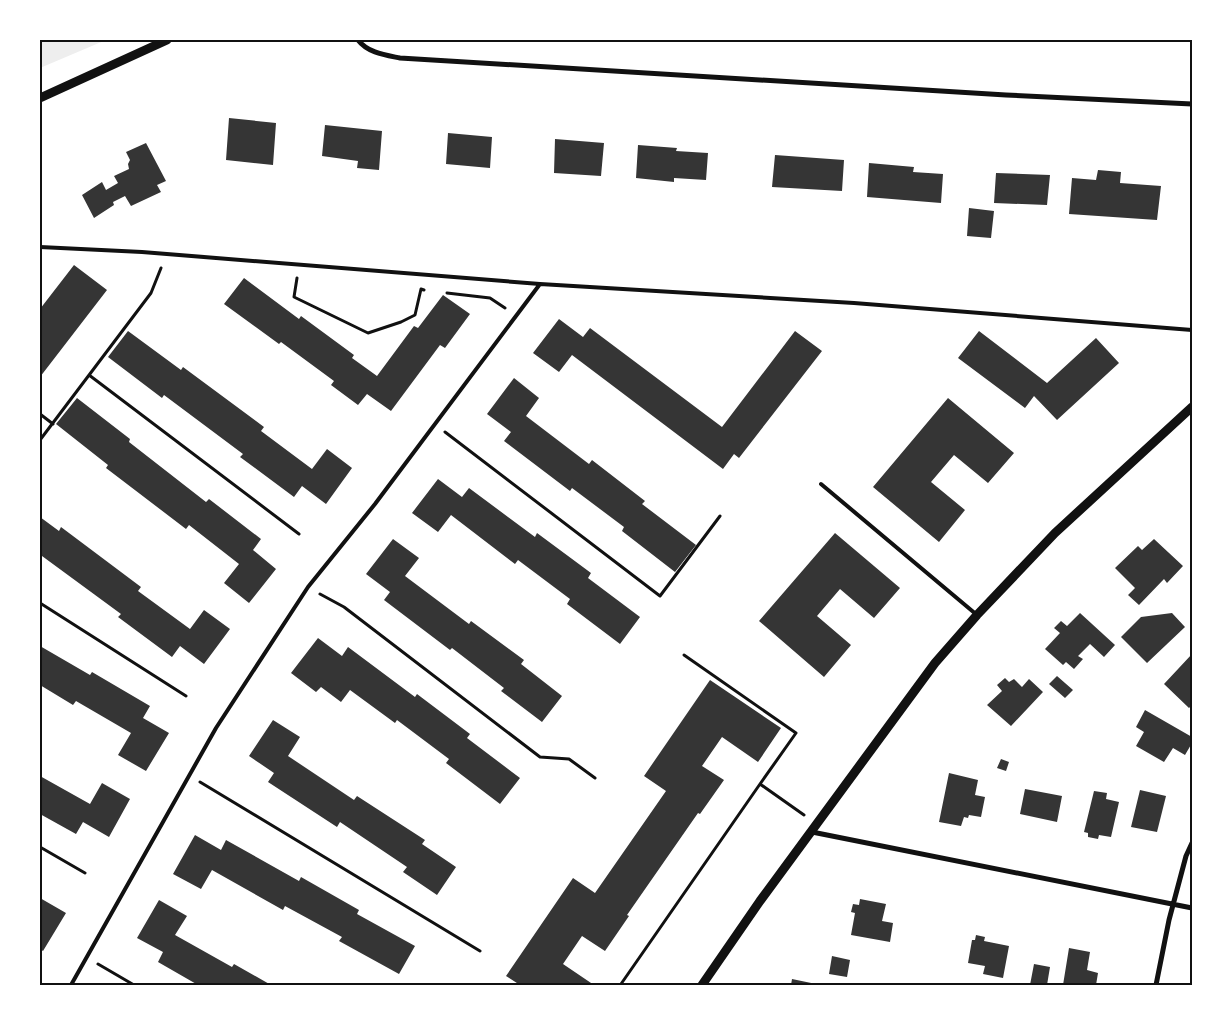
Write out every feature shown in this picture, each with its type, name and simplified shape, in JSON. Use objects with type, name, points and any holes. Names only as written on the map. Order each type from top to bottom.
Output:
[{"type":"street","points":[[40,98],[168,40]]},
{"type":"street","points":[[358,40],[363,46],[380,54],[400,58],[1006,95],[1192,104]]},
{"type":"street","points":[[702,985],[760,901],[935,664],[977,615],[1055,532],[1192,406]]},
{"type":"street","points":[[814,828],[1192,908]]},
{"type":"street","points":[[1156,985],[1186,856],[1192,843]]},
{"type":"lane","points":[[40,246],[142,252],[540,284],[854,304],[1192,330]]},
{"type":"lane","points":[[71,985],[216,728],[308,587],[375,504],[540,284]]},
{"type":"lane","points":[[821,484],[977,615]]},
{"type":"path","points":[[40,440],[151,294],[162,265]]},
{"type":"path","points":[[288,278],[297,278],[294,297],[368,333],[401,322],[415,315],[421,289],[431,291]]},
{"type":"path","points":[[441,292],[490,298],[517,315]]},
{"type":"path","points":[[89,375],[299,534]]},
{"type":"path","points":[[40,414],[53,424]]},
{"type":"path","points":[[435,424],[660,596],[720,516]]},
{"type":"path","points":[[308,587],[344,607],[540,756],[569,759],[595,778]]},
{"type":"path","points":[[40,603],[186,696]]},
{"type":"path","points":[[623,985],[621,984],[796,733],[684,655]]},
{"type":"path","points":[[189,776],[480,952]]},
{"type":"path","points":[[760,784],[814,828]]},
{"type":"path","points":[[40,846],[85,873]]},
{"type":"path","points":[[87,957],[134,985]]},
{"type":"shaded area","points":[[40,40],[106,40],[40,68]]},
{"type":"building","points":[[229,118],[276,123],[273,165],[226,160]]},
{"type":"building","points":[[325,125],[382,131],[379,170],[357,168],[358,161],[322,156]]},
{"type":"building","points":[[448,133],[492,137],[490,168],[446,164]]},
{"type":"building","points":[[555,139],[604,143],[601,176],[554,173]]},
{"type":"building","points":[[146,143],[166,181],[157,185],[161,192],[131,206],[125,196],[113,202],[114,205],[94,218],[82,195],[102,182],[106,190],[118,183],[114,176],[129,169],[128,164],[130,160],[126,152]]},
{"type":"building","points":[[638,145],[677,148],[676,151],[708,153],[706,180],[674,178],[674,182],[636,178]]},
{"type":"building","points":[[775,155],[844,160],[842,191],[772,187]]},
{"type":"building","points":[[869,163],[914,167],[913,172],[943,174],[941,203],[867,197]]},
{"type":"building","points":[[1098,170],[1121,172],[1120,183],[1161,186],[1157,220],[1069,214],[1072,178],[1096,180]]},
{"type":"building","points":[[996,173],[1050,175],[1047,205],[994,203]]},
{"type":"building","points":[[969,208],[994,211],[991,238],[967,236]]},
{"type":"building","points":[[74,265],[107,290],[40,377],[40,309]]},
{"type":"building","points":[[244,278],[299,319],[301,316],[354,355],[352,358],[377,376],[414,326],[418,328],[443,295],[470,314],[445,348],[440,345],[391,411],[367,394],[358,405],[331,385],[334,381],[281,342],[279,344],[224,304]]},
{"type":"building","points":[[559,319],[583,337],[590,328],[722,427],[795,331],[822,351],[739,458],[734,454],[723,469],[572,355],[559,372],[533,353]]},
{"type":"building","points":[[128,331],[181,370],[183,367],[264,427],[261,431],[312,469],[327,449],[352,468],[326,504],[302,486],[294,497],[240,457],[243,454],[164,395],[162,398],[108,357]]},
{"type":"building","points":[[979,331],[1047,383],[1096,338],[1119,363],[1057,420],[1034,396],[1025,408],[958,358]]},
{"type":"building","points":[[514,378],[539,398],[526,416],[589,464],[592,460],[645,501],[642,504],[696,545],[675,572],[622,531],[624,527],[572,488],[570,491],[504,441],[511,432],[487,414]]},
{"type":"building","points":[[77,398],[130,439],[129,442],[206,502],[209,499],[261,539],[253,550],[276,569],[249,603],[224,583],[239,564],[189,525],[186,529],[106,468],[108,465],[56,424]]},
{"type":"building","points":[[948,398],[1014,453],[988,483],[954,455],[931,482],[965,510],[939,542],[873,487]]},
{"type":"building","points":[[438,479],[462,497],[469,488],[535,537],[537,533],[591,573],[588,578],[640,617],[620,644],[567,604],[570,599],[518,560],[515,564],[451,515],[438,532],[412,513]]},
{"type":"building","points":[[40,517],[59,531],[61,527],[141,587],[138,591],[190,629],[204,610],[230,629],[204,664],[180,646],[172,657],[118,617],[121,614],[42,556],[40,558]]},
{"type":"building","points":[[835,533],[900,588],[874,618],[840,589],[817,616],[851,645],[824,677],[759,621]]},
{"type":"building","points":[[393,539],[419,558],[405,576],[469,624],[471,621],[524,660],[521,664],[562,696],[542,722],[501,691],[504,688],[452,648],[450,650],[384,600],[390,592],[366,574]]},
{"type":"building","points":[[1154,539],[1183,566],[1167,583],[1164,579],[1139,605],[1128,595],[1135,588],[1115,568],[1138,546],[1142,550]]},
{"type":"building","points":[[1080,613],[1115,645],[1104,657],[1090,644],[1078,656],[1083,659],[1074,669],[1066,662],[1063,665],[1045,649],[1060,633],[1054,628],[1061,621],[1067,626]]},
{"type":"building","points":[[1172,613],[1185,627],[1147,663],[1121,637],[1141,617]]},
{"type":"building","points":[[318,638],[342,656],[348,647],[415,697],[417,694],[470,734],[467,738],[520,778],[500,804],[446,763],[449,759],[397,720],[395,723],[350,690],[341,702],[321,687],[316,692],[291,673]]},
{"type":"building","points":[[40,646],[90,675],[92,672],[150,706],[143,718],[169,733],[146,771],[118,755],[131,733],[76,701],[73,705],[40,685]]},
{"type":"building","points":[[1192,654],[1192,705],[1189,708],[1164,684]]},
{"type":"building","points":[[1057,676],[1073,690],[1065,698],[1049,684]]},
{"type":"building","points":[[1005,678],[1009,682],[1014,679],[1022,687],[1029,679],[1043,692],[1011,726],[987,705],[1002,691],[997,685]]},
{"type":"building","points":[[710,680],[781,728],[758,762],[722,737],[702,766],[724,780],[700,814],[698,813],[627,915],[629,916],[605,951],[582,936],[563,964],[594,985],[520,985],[506,976],[573,878],[595,893],[666,791],[644,776]]},
{"type":"building","points":[[1145,710],[1192,737],[1192,743],[1185,755],[1173,748],[1164,762],[1136,746],[1144,732],[1136,727]]},
{"type":"building","points":[[273,720],[300,737],[288,756],[354,800],[357,796],[425,840],[422,844],[456,867],[437,895],[403,872],[407,867],[340,822],[337,827],[268,782],[274,773],[249,756]]},
{"type":"building","points":[[1001,759],[1009,762],[1006,771],[997,768]]},
{"type":"building","points":[[949,773],[978,780],[975,795],[985,797],[981,817],[969,815],[968,818],[964,817],[961,826],[939,822]]},
{"type":"building","points":[[40,776],[90,804],[102,783],[130,799],[109,837],[83,822],[76,834],[40,814]]},
{"type":"building","points":[[1025,789],[1062,796],[1057,822],[1020,814]]},
{"type":"building","points":[[1140,790],[1166,796],[1157,832],[1131,827]]},
{"type":"building","points":[[1094,791],[1107,793],[1106,799],[1119,802],[1111,837],[1099,835],[1098,839],[1088,837],[1088,833],[1084,832]]},
{"type":"building","points":[[195,835],[221,850],[226,840],[299,881],[301,877],[359,910],[357,914],[415,946],[399,974],[339,941],[342,937],[285,906],[283,910],[212,870],[201,889],[173,874]]},
{"type":"building","points":[[40,898],[66,913],[43,951],[40,949]]},
{"type":"building","points":[[860,899],[886,904],[882,921],[893,923],[890,942],[851,935],[855,913],[851,912],[853,904],[859,905]]},
{"type":"building","points":[[159,900],[187,916],[175,935],[232,967],[234,964],[271,985],[198,985],[158,962],[163,952],[137,938]]},
{"type":"building","points":[[976,935],[985,937],[984,941],[1009,946],[1003,978],[983,974],[985,966],[968,963],[972,940],[975,940]]},
{"type":"building","points":[[1069,948],[1090,952],[1087,970],[1098,973],[1096,985],[1063,985]]},
{"type":"building","points":[[832,956],[850,960],[847,977],[829,974]]},
{"type":"building","points":[[1034,964],[1050,967],[1047,985],[1030,985]]},
{"type":"building","points":[[792,979],[816,984],[816,985],[791,985]]}]
